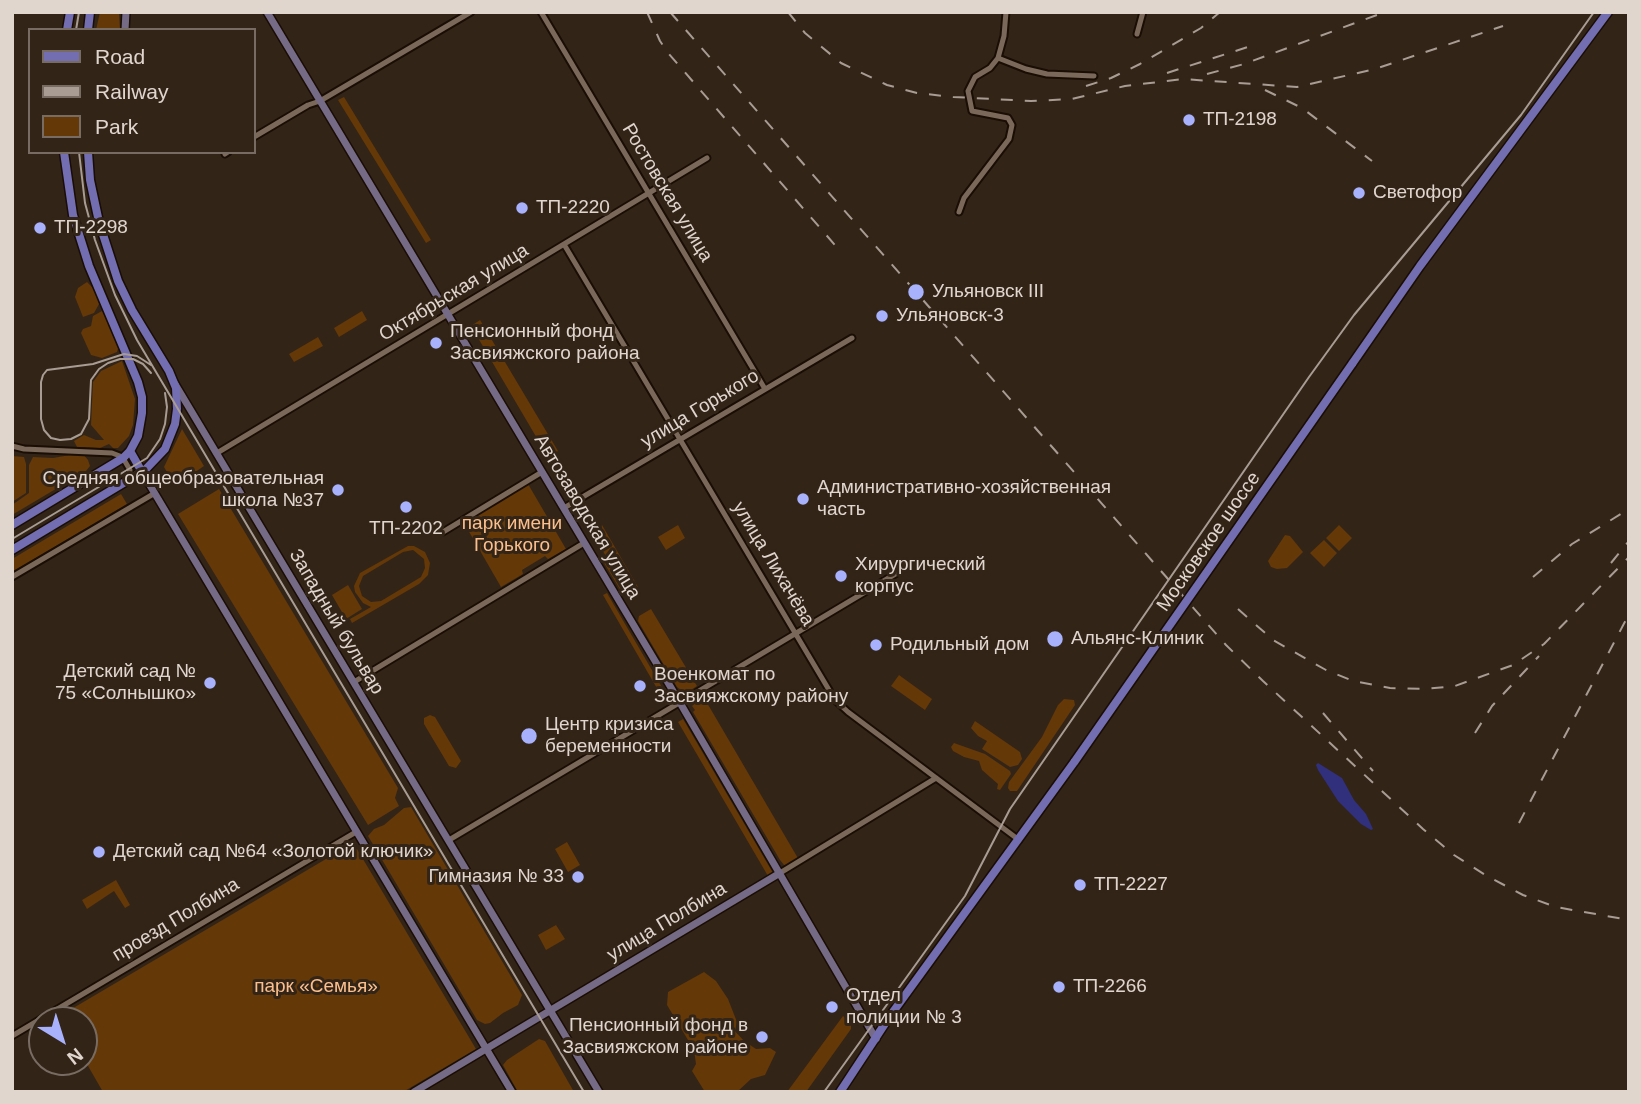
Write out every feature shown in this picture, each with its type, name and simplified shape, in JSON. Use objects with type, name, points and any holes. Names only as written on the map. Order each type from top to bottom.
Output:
[{"type":"main road","name":"Московское шоссе","points":[[840,1092],[890,1016],[1075,761],[1420,266],[1608,12]]},
{"type":"main road","points":[[12,525],[129,456],[138,436],[142,414],[142,397],[138,382],[89,266],[73,215],[64,154]]},
{"type":"main road","name":"Западный бульвар","points":[[88,154],[96,209],[118,281],[173,381]]},
{"type":"main road","points":[[12,550],[128,481],[159,457],[172,433],[178,401],[173,381]]},
{"type":"main road","points":[[129,456],[142,472]]},
{"type":"street","name":"Автозаводская улица","points":[[267,12],[679,701],[876,1040]]},
{"type":"street","points":[[256,136],[471,12]]},
{"type":"street","name":"Ростовская улица","points":[[541,12],[765,389]]},
{"type":"street","points":[[959,212],[964,198],[1009,139],[1012,125],[1008,118],[972,111],[968,91],[975,77],[990,68],[998,58],[1004,36],[1006,12]]},
{"type":"street","points":[[1137,34],[1143,12]]},
{"type":"street","points":[[998,58],[1047,74],[1094,76]]},
{"type":"street","name":"Октябрьская улица","points":[[217,453],[707,159]]},
{"type":"street","name":"улица Лихачёва","points":[[565,246],[835,700],[843,709],[1019,840]]},
{"type":"street","name":"улица Горького","points":[[564,508],[852,338]]},
{"type":"street","name":"Западный бульвар","points":[[173,381],[599,1092]]},
{"type":"street","points":[[12,446],[129,456],[128,481]]},
{"type":"street","points":[[142,472],[512,1092]]},
{"type":"street","points":[[443,532],[542,472]]},
{"type":"street","points":[[12,577],[155,493]]},
{"type":"street","points":[[354,682],[584,543]]},
{"type":"street","points":[[449,840],[897,573]]},
{"type":"street","name":"улица Полбина","points":[[414,1092],[936,778]]},
{"type":"street","name":"проезд Полбина","points":[[12,1036],[356,832]]},
{"type":"green space","points":[[100,12],[119,12],[120,28],[96,28]]},
{"type":"green space","points":[[344,97],[431,240],[426,243],[338,100]]},
{"type":"green space","points":[[87,282],[97,292],[99,304],[94,313],[83,317],[75,297],[78,288]]},
{"type":"green space","points":[[102,311],[119,345],[117,352],[102,358],[91,355],[81,333],[83,329],[91,326],[93,316]]},
{"type":"green space","points":[[362,311],[367,320],[339,337],[334,328]]},
{"type":"green space","points":[[480,320],[558,451],[548,457],[471,326]]},
{"type":"green space","points":[[318,337],[323,346],[294,362],[289,354]]},
{"type":"green space","points":[[122,361],[135,399],[133,425],[129,436],[118,448],[109,444],[100,448],[77,447],[74,441],[84,435],[104,440],[91,425],[93,382],[101,371]]},
{"type":"green space","points":[[182,429],[204,466],[175,486],[164,467]]},
{"type":"green space","points":[[83,454],[88,460],[90,466],[86,471],[12,515],[12,505],[29,493],[29,465],[33,457],[53,458]]},
{"type":"green space","points":[[12,456],[24,457],[26,493],[12,502]]},
{"type":"green space","name":"парк имени Горького","points":[[528,484],[566,549],[548,559],[545,556],[501,587],[464,523]]},
{"type":"green space","points":[[219,489],[398,788],[395,798],[399,806],[368,825],[178,514]]},
{"type":"green space","points":[[121,494],[127,504],[12,572],[12,559]]},
{"type":"green space","points":[[602,525],[638,587],[631,591],[628,587],[621,591],[601,558],[606,556],[597,542]]},
{"type":"green space","points":[[678,525],[685,538],[666,550],[658,537]]},
{"type":"green space","points":[[1339,525],[1352,538],[1339,551],[1326,538]]},
{"type":"green space","points":[[1285,535],[1290,536],[1303,552],[1287,568],[1271,567],[1268,561]]},
{"type":"green space","points":[[1324,540],[1337,553],[1324,567],[1310,553]]},
{"type":"green space","points":[[408,546],[425,552],[430,563],[428,575],[419,584],[352,623],[350,619],[371,607],[363,603],[355,592],[354,586],[360,573]],"holes":[[[413,550],[424,559],[425,568],[421,577],[381,601],[371,602],[362,596],[359,586],[363,576],[403,552]]]},
{"type":"green space","points":[[348,585],[362,609],[346,619],[332,595]]},
{"type":"green space","points":[[607,593],[670,701],[666,704],[603,595]]},
{"type":"green space","points":[[651,609],[697,686],[691,690],[682,691],[677,687],[638,621],[639,616]]},
{"type":"green space","points":[[899,675],[932,699],[925,710],[891,686]]},
{"type":"green space","points":[[703,696],[799,860],[784,865],[780,860],[693,712],[695,710],[692,706]]},
{"type":"green space","points":[[1064,699],[1074,700],[1075,705],[1017,791],[1010,791],[1009,782],[1042,737],[1058,705]]},
{"type":"green space","points":[[430,715],[435,717],[461,761],[456,768],[449,766],[424,724],[424,718]]},
{"type":"green space","points":[[683,719],[773,873],[768,876],[678,722]]},
{"type":"green space","points":[[975,721],[1020,752],[1022,759],[1018,765],[1010,767],[982,749],[987,741],[971,728]]},
{"type":"green space","points":[[954,743],[985,754],[1010,771],[1011,774],[1000,790],[997,789],[998,784],[982,770],[979,761],[953,751],[951,747]]},
{"type":"green space","points":[[411,807],[522,995],[518,1005],[490,1023],[477,1020],[368,836],[404,808]]},
{"type":"green space","points":[[567,842],[580,865],[568,872],[555,849]]},
{"type":"green space","name":"парк «Семья»","points":[[348,846],[357,849],[476,1049],[403,1092],[103,1092],[94,1076],[98,1076],[98,1006],[77,1006]]},
{"type":"green space","points":[[116,880],[130,905],[125,908],[114,891],[87,909],[82,900]]},
{"type":"green space","points":[[556,925],[565,939],[546,950],[538,935]]},
{"type":"green space","points":[[704,972],[716,981],[728,999],[737,1022],[735,1031],[744,1041],[756,1049],[770,1048],[776,1052],[765,1075],[751,1079],[737,1092],[705,1092],[692,1071],[696,1064],[694,1050],[667,1005],[668,992]]},
{"type":"green space","points":[[843,1016],[851,1023],[851,1029],[806,1092],[787,1092]]},
{"type":"green space","points":[[539,1039],[545,1041],[574,1092],[518,1092],[503,1065]]},
{"type":"shaded area","points":[[1318,763],[1342,778],[1373,829],[1361,824],[1338,801],[1318,770]]},
{"type":"tram line","points":[[76,28],[79,12]]},
{"type":"tram line","points":[[824,1092],[965,896],[1010,809],[1309,377],[1354,315],[1521,115],[1594,12]]},
{"type":"tram line","points":[[79,154],[85,203],[95,240],[115,295],[137,340],[584,1092]]},
{"type":"tram line","points":[[151,365],[137,356],[124,354],[93,364],[47,370],[41,382],[41,419],[44,430],[51,438],[60,440],[81,434],[89,419],[91,380],[99,369],[108,363],[133,359],[143,364],[151,373]]},
{"type":"tram line","points":[[12,539],[147,458],[160,439],[165,424],[165,393]]},
{"type":"railway","points":[[647,12],[669,54],[841,252]]},
{"type":"railway","points":[[670,12],[1226,645],[1263,681],[1454,855],[1523,895],[1556,907],[1629,920]]},
{"type":"railway","points":[[788,12],[805,33],[841,63],[887,85],[917,93],[1031,101],[1072,99],[1125,86],[1183,79],[1297,87],[1375,69],[1503,26]]},
{"type":"railway","points":[[1086,86],[1140,64],[1201,28],[1220,12]]},
{"type":"railway","points":[[1207,74],[1244,64],[1385,12]]},
{"type":"railway","points":[[1167,73],[1254,45]]},
{"type":"railway","points":[[1265,90],[1302,108],[1372,161]]},
{"type":"railway","points":[[1533,577],[1572,544],[1629,509]]},
{"type":"railway","points":[[1611,563],[1629,541]]},
{"type":"railway","points":[[1238,609],[1273,640],[1326,670],[1353,681],[1390,688],[1455,686],[1513,665],[1544,644],[1629,557]]},
{"type":"railway","points":[[1519,823],[1629,614]]},
{"type":"railway","points":[[1475,733],[1492,706],[1539,656]]},
{"type":"railway","points":[[1323,713],[1373,771]]},
{"type":"place","name":"ТП-2198","points":[[1189,120]]},
{"type":"place","name":"Светофор","points":[[1359,193]]},
{"type":"place","name":"ТП-2220","points":[[522,208]]},
{"type":"place","name":"ТП-2298","points":[[40,228]]},
{"type":"place","name":"Ульяновск III","points":[[916,292]]},
{"type":"place","name":"Ульяновск-3","points":[[882,316]]},
{"type":"place","name":"Пенсионный фонд Засвияжского района","points":[[436,343]]},
{"type":"place","name":"Средняя общеобразовательная школа №37","points":[[338,490]]},
{"type":"place","name":"Административно-хозяйственная часть","points":[[803,499]]},
{"type":"place","name":"ТП-2202","points":[[406,507]]},
{"type":"place","name":"Хирургический корпус","points":[[841,576]]},
{"type":"place","name":"Альянс-Клиник","points":[[1055,639]]},
{"type":"place","name":"Родильный дом","points":[[876,645]]},
{"type":"place","name":"Детский сад № 75 «Солнышко»","points":[[210,683]]},
{"type":"place","name":"Военкомат по Засвияжскому району","points":[[640,686]]},
{"type":"place","name":"Центр кризиса беременности","points":[[529,736]]},
{"type":"place","name":"Детский сад №64 «Золотой ключик»","points":[[99,852]]},
{"type":"place","name":"Гимназия № 33","points":[[578,877]]},
{"type":"place","name":"ТП-2227","points":[[1080,885]]},
{"type":"place","name":"ТП-2266","points":[[1059,987]]},
{"type":"place","name":"Отдел полиции № 3","points":[[832,1007]]},
{"type":"place","name":"Пенсионный фонд в Засвияжском районе","points":[[762,1037]]}]
